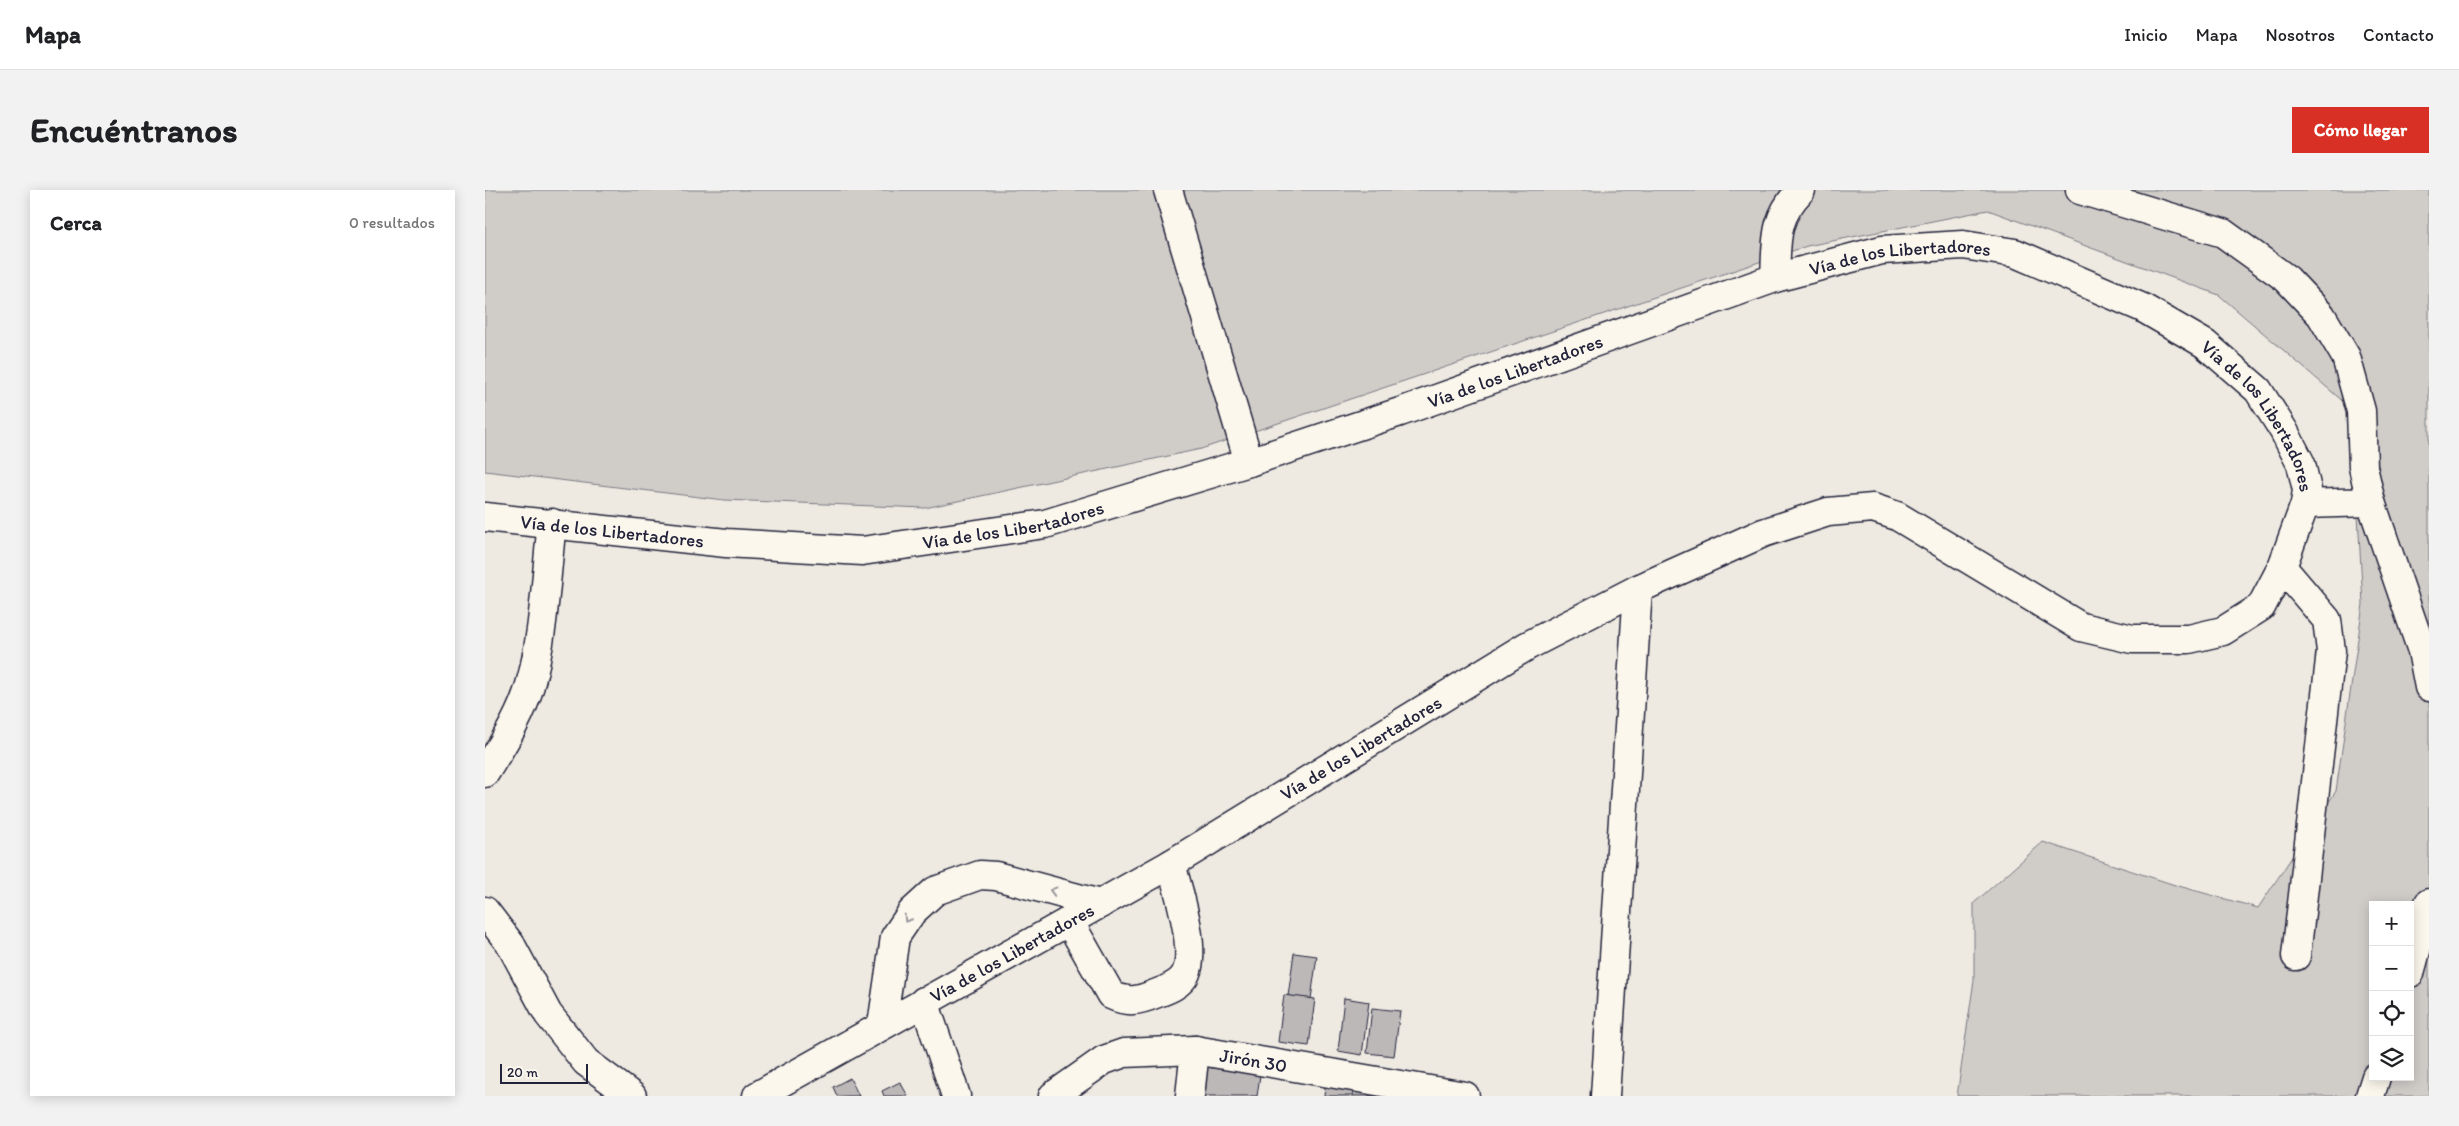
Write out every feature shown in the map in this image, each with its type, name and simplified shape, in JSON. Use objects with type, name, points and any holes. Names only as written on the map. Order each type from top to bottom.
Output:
[{"type":"main road","points":[[1168,190],[1249,462]]},
{"type":"main road","points":[[1775,278],[1778,224],[1789,203],[1801,190]]},
{"type":"main road","points":[[2080,190],[2223,233],[2287,279],[2321,315],[2346,357],[2361,412],[2363,467],[2371,502],[2422,651],[2429,687]]},
{"type":"main road","name":"Vía de los Libertadores","points":[[485,517],[726,543],[862,551],[1045,524],[1249,462],[1400,412],[1775,278],[1882,250],[1963,245],[2015,253],[2143,308],[2205,344],[2258,390],[2284,431],[2301,464],[2307,490],[2305,504],[2282,567],[2261,607],[2223,631],[2189,639],[2132,639],[2081,627],[1897,516],[1873,508],[1828,512],[1763,533],[1638,589],[1527,646],[1171,864],[757,1096]]},
{"type":"main road","points":[[2305,504],[2371,502]]},
{"type":"main road","points":[[485,773],[510,733],[530,685],[539,632],[552,523]]},
{"type":"main road","points":[[2282,567],[2327,620],[2331,651],[2296,956]]},
{"type":"main road","points":[[1605,1096],[1638,589]]},
{"type":"main road","points":[[1069,921],[1111,995],[1123,1001],[1137,1001],[1171,988],[1185,975],[1189,962],[1185,919],[1171,864]]},
{"type":"main road","points":[[882,1025],[895,937],[912,912],[935,892],[980,875],[996,876],[1100,904]]},
{"type":"main road","points":[[2414,958],[2429,903]]},
{"type":"main road","points":[[485,911],[511,946],[548,1014],[586,1062],[632,1096]]},
{"type":"main road","points":[[925,1001],[956,1096]]},
{"type":"main road","points":[[1190,1096],[1195,1050]]},
{"type":"main road","name":"Jirón 30","points":[[1053,1096],[1104,1060],[1124,1053],[1195,1050],[1398,1090],[1465,1096]]},
{"type":"main road","points":[[2370,1096],[2375,1081]]},
{"type":"shaded area","points":[[485,190],[2429,190],[2429,1096],[1957,1096],[1974,980],[1974,903],[2043,842],[2175,885],[2258,908],[2336,791],[2363,604],[2352,409],[2219,295],[1988,210],[1807,246],[1201,449],[925,508],[724,500],[485,471]]},
{"type":"building","points":[[1294,953],[1317,956],[1311,999],[1288,996]]},
{"type":"building","points":[[1284,995],[1315,999],[1309,1046],[1278,1042]]},
{"type":"building","points":[[1344,998],[1369,1002],[1362,1055],[1338,1051]]},
{"type":"building","points":[[1372,1008],[1400,1011],[1394,1056],[1367,1053]]},
{"type":"building","points":[[1205,1061],[1261,1068],[1257,1096],[1201,1096]]},
{"type":"building","points":[[850,1078],[859,1096],[837,1096],[833,1087]]},
{"type":"building","points":[[1326,1079],[1355,1083],[1353,1096],[1324,1096]]},
{"type":"building","points":[[900,1082],[908,1096],[884,1096],[882,1091]]},
{"type":"building","points":[[1355,1083],[1393,1096],[1353,1096]]}]
